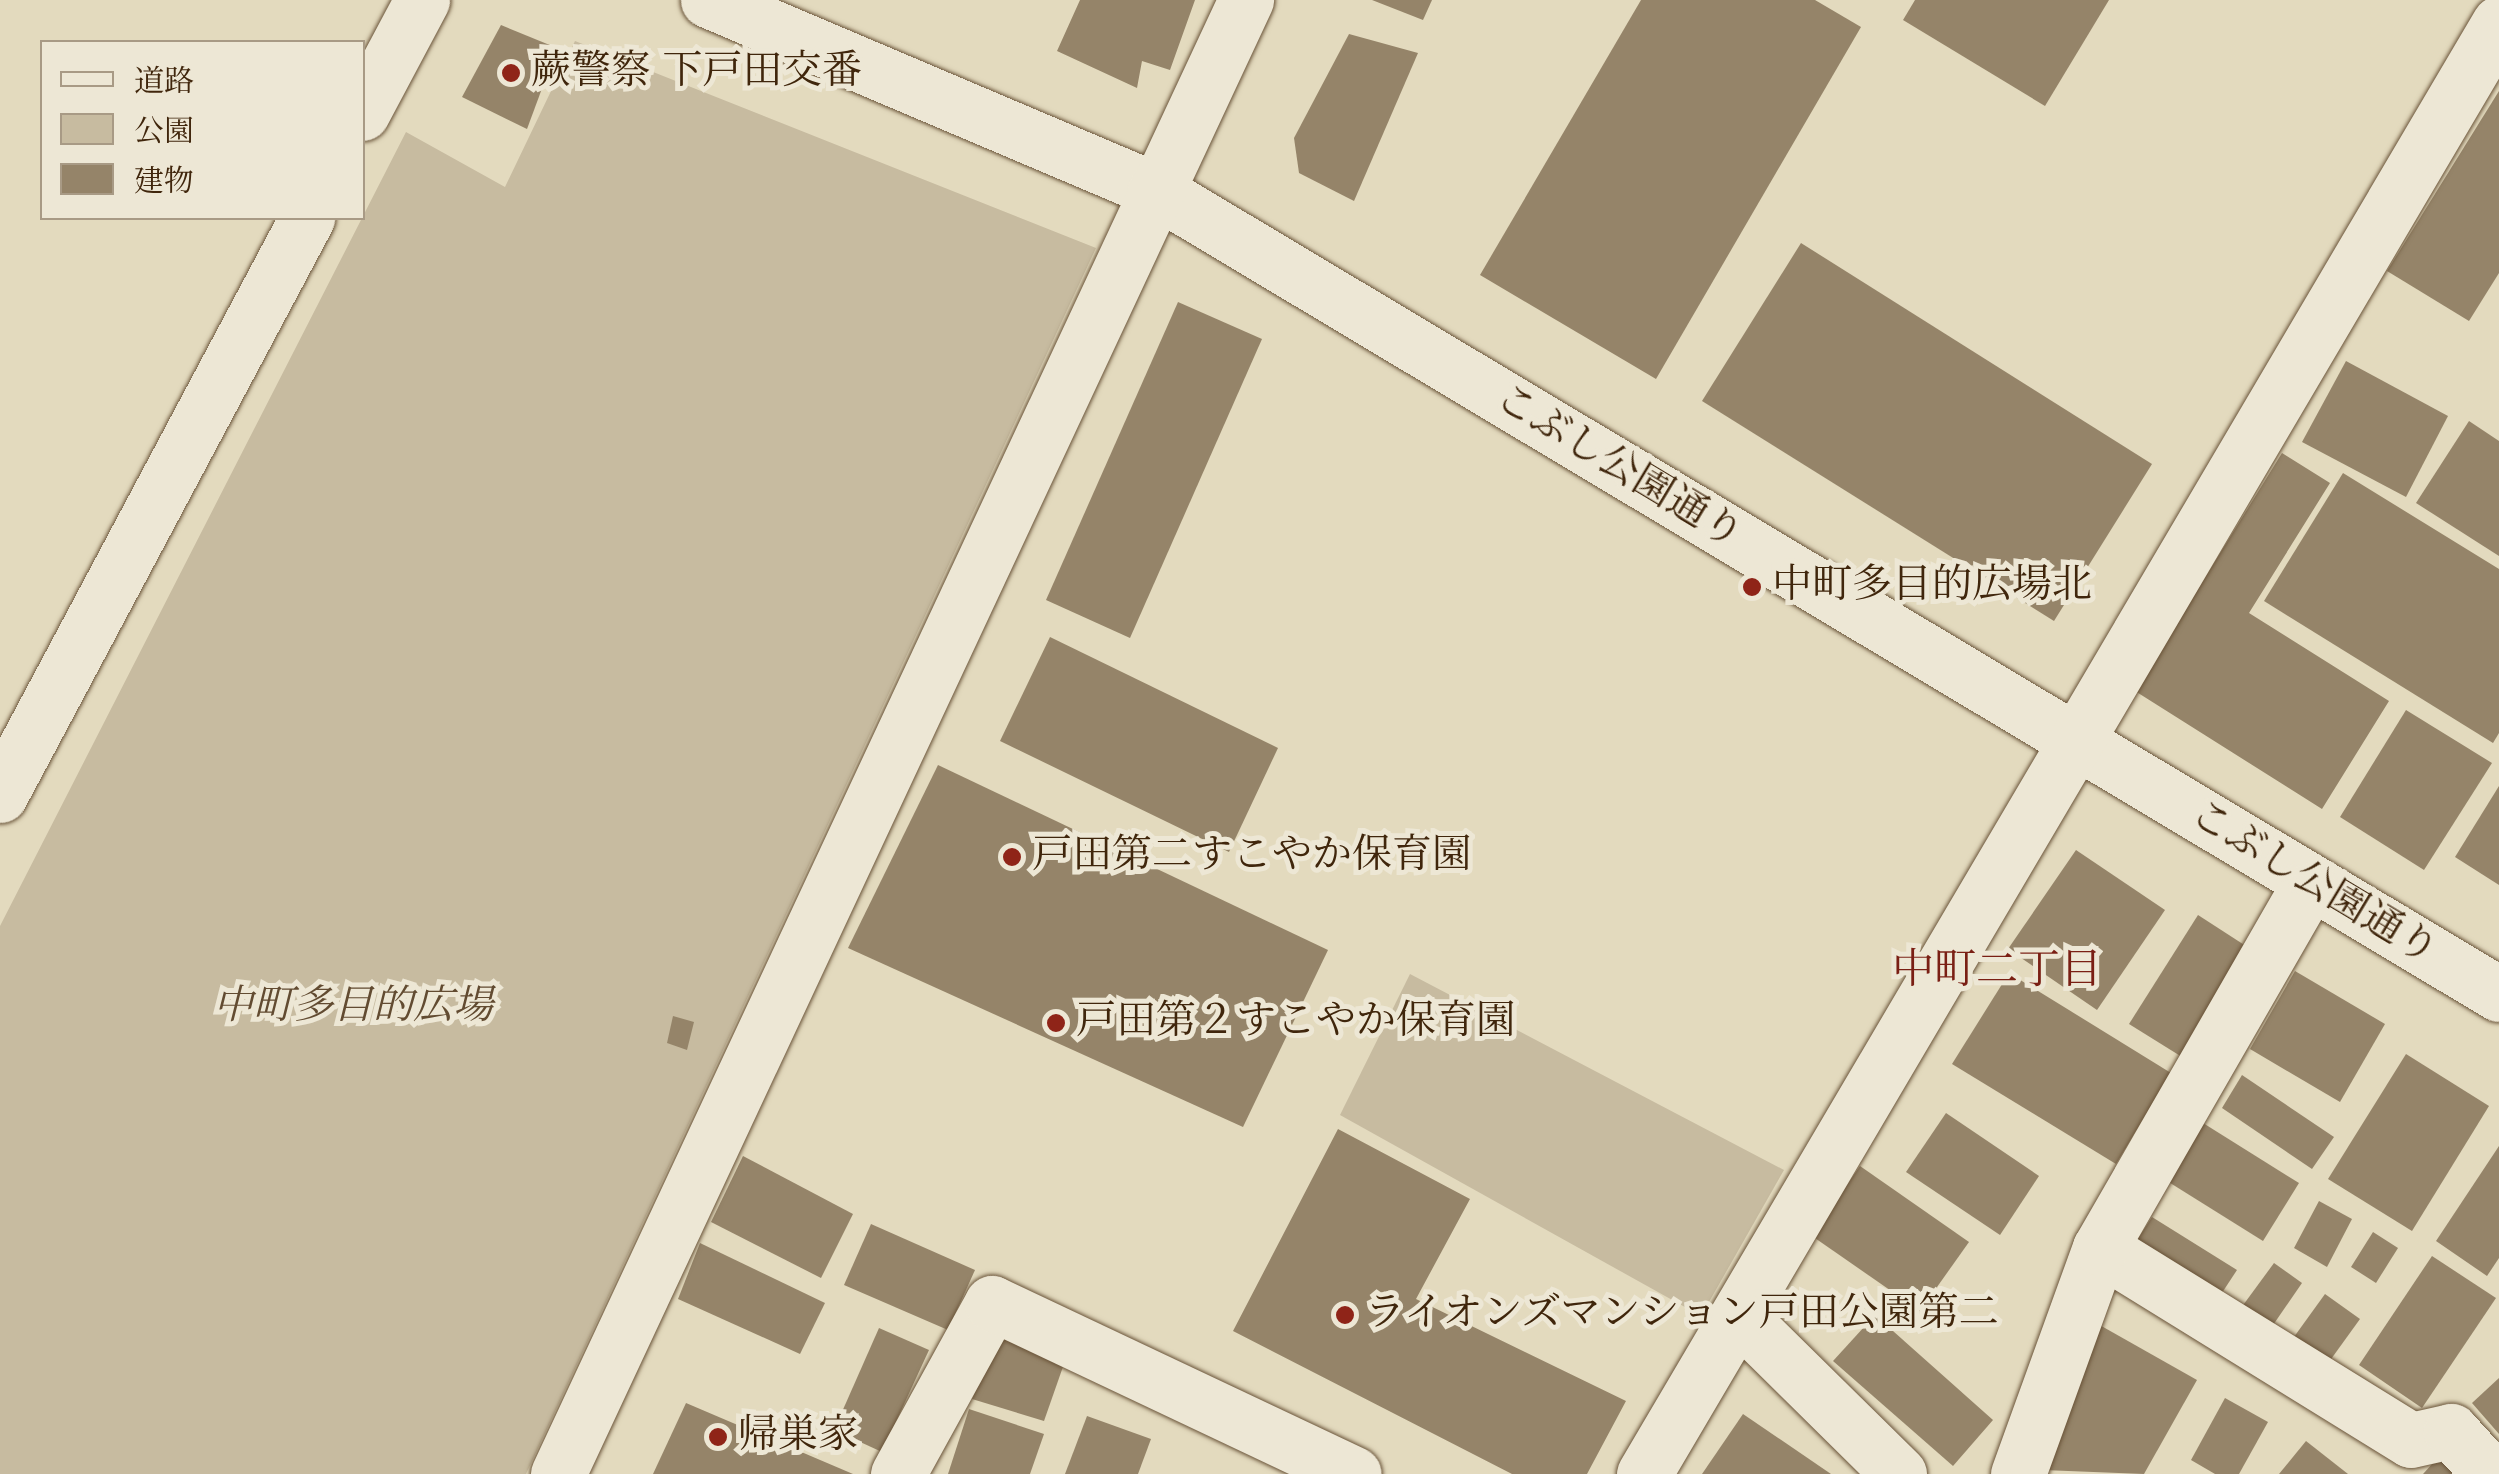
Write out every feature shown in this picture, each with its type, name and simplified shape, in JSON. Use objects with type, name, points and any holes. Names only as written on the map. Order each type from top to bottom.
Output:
[{"type":"street","points":[[365,106],[422,0]]},
{"type":"street","name":"こぶし公園通り","points":[[708,0],[1155,190],[2499,994]]},
{"type":"street","points":[[558,1474],[1246,0]]},
{"type":"street","points":[[1644,1474],[1742,1318],[2074,741],[2499,24]]},
{"type":"street","points":[[0,795],[306,220]]},
{"type":"street","points":[[2018,1474],[2100,1248],[2310,882]]},
{"type":"street","points":[[2100,1248],[2411,1440],[2451,1430],[2490,1474]]},
{"type":"street","points":[[898,1474],[992,1303],[1354,1474]]},
{"type":"street","points":[[1742,1318],[1899,1474]]},
{"type":"green space","name":"中町多目的広場","points":[[575,41],[1096,248],[526,1474],[0,1474],[0,926],[361,220],[365,220],[365,212],[406,132],[505,187]]},
{"type":"green space","points":[[1410,974],[1784,1170],[1701,1316],[1340,1115]]},
{"type":"building","points":[[1080,0],[1195,0],[1170,70],[1142,61],[1137,88],[1057,51]]},
{"type":"building","points":[[1372,0],[1432,0],[1423,20]]},
{"type":"building","points":[[1641,0],[1815,0],[1861,27],[1656,379],[1480,275]]},
{"type":"building","points":[[1915,0],[2109,0],[2045,106],[1903,20]]},
{"type":"building","name":"蕨警察 下戸田交番","points":[[501,25],[557,48],[527,129],[462,97]]},
{"type":"building","points":[[1349,34],[1418,53],[1354,201],[1299,173],[1294,138]]},
{"type":"building","points":[[2499,91],[2499,273],[2469,321],[2387,271]]},
{"type":"building","points":[[1801,243],[2152,464],[2054,621],[1702,401]]},
{"type":"building","points":[[1178,302],[1262,339],[1130,638],[1046,600]]},
{"type":"building","points":[[2346,361],[2448,416],[2406,497],[2302,442]]},
{"type":"building","points":[[2469,421],[2499,441],[2499,556],[2416,503]]},
{"type":"building","points":[[2282,453],[2330,483],[2249,613],[2389,701],[2322,809],[2135,691]]},
{"type":"building","points":[[2343,473],[2499,569],[2499,733],[2493,743],[2264,601]]},
{"type":"building","points":[[1050,637],[1278,748],[1229,852],[1000,741]]},
{"type":"building","points":[[2406,710],[2492,763],[2424,870],[2340,817]]},
{"type":"building","name":"戸田第二すこやか保育園","points":[[938,765],[1328,950],[1243,1127],[848,948]]},
{"type":"building","points":[[2499,786],[2499,885],[2455,857]]},
{"type":"building","points":[[2076,850],[2165,910],[2097,1010],[2008,949]]},
{"type":"building","points":[[2198,915],[2249,948],[2182,1057],[2129,1024]]},
{"type":"building","points":[[2295,971],[2385,1024],[2340,1102],[2250,1049]]},
{"type":"building","points":[[2009,973],[2171,1073],[2116,1164],[1952,1064]]},
{"type":"building","points":[[673,1016],[694,1022],[687,1050],[667,1043]]},
{"type":"building","points":[[2406,1054],[2489,1106],[2412,1231],[2328,1179]]},
{"type":"building","points":[[2242,1075],[2334,1137],[2312,1169],[2222,1108]]},
{"type":"building","points":[[1946,1113],[2039,1176],[2000,1235],[1906,1172]]},
{"type":"building","points":[[2203,1123],[2299,1183],[2263,1241],[2167,1181]]},
{"type":"building","name":"ライオンズマンション戸田公園第二","points":[[1338,1129],[1470,1199],[1416,1299],[1626,1401],[1587,1474],[1512,1474],[1233,1331]]},
{"type":"building","points":[[2499,1146],[2499,1258],[2487,1276],[2436,1241]]},
{"type":"building","points":[[743,1156],[853,1214],[821,1278],[711,1222]]},
{"type":"building","points":[[1860,1166],[1969,1242],[1920,1311],[1812,1236]]},
{"type":"building","points":[[2319,1201],[2352,1219],[2327,1267],[2294,1248]]},
{"type":"building","points":[[2152,1217],[2237,1270],[2212,1308],[2128,1254]]},
{"type":"building","points":[[871,1224],[975,1270],[948,1330],[844,1285]]},
{"type":"building","points":[[2373,1232],[2398,1248],[2376,1283],[2351,1267]]},
{"type":"building","points":[[700,1243],[825,1303],[800,1354],[678,1299]]},
{"type":"building","points":[[2432,1256],[2496,1298],[2422,1408],[2359,1365]]},
{"type":"building","points":[[2274,1263],[2302,1283],[2271,1328],[2241,1308]]},
{"type":"building","points":[[2325,1294],[2360,1319],[2321,1373],[2286,1348]]},
{"type":"building","points":[[1875,1315],[1993,1420],[1953,1466],[1833,1361]]},
{"type":"building","points":[[2089,1319],[2197,1380],[2144,1474],[2043,1470]]},
{"type":"building","points":[[879,1328],[929,1350],[882,1452],[834,1430]]},
{"type":"building","points":[[998,1334],[1065,1361],[1044,1421],[972,1399]]},
{"type":"building","points":[[2499,1378],[2499,1434],[2472,1403]]},
{"type":"building","points":[[2225,1398],[2268,1422],[2239,1474],[2215,1474],[2191,1460]]},
{"type":"building","name":"帰巣家","points":[[686,1403],[853,1474],[653,1474]]},
{"type":"building","points":[[969,1409],[1044,1434],[1030,1474],[948,1474]]},
{"type":"building","points":[[1743,1414],[1831,1474],[1702,1474]]},
{"type":"building","points":[[1087,1416],[1151,1439],[1138,1474],[1065,1474]]},
{"type":"building","points":[[2306,1441],[2348,1474],[2279,1474]]},
{"type":"building","points":[[2443,1452],[2467,1474],[2423,1474]]},
{"type":"place","name":"蕨警察 下戸田交番","points":[[511,73]]},
{"type":"place","name":"中町多目的広場北","points":[[1752,587]]},
{"type":"place","name":"戸田第二すこやか保育園","points":[[1012,857]]},
{"type":"place","name":"戸田第２すこやか保育園","points":[[1056,1023]]},
{"type":"place","name":"ライオンズマンション戸田公園第二","points":[[1345,1315]]},
{"type":"place","name":"帰巣家","points":[[718,1437]]},
{"type":"district","name":"中町二丁目","points":[[1997,972]]}]
